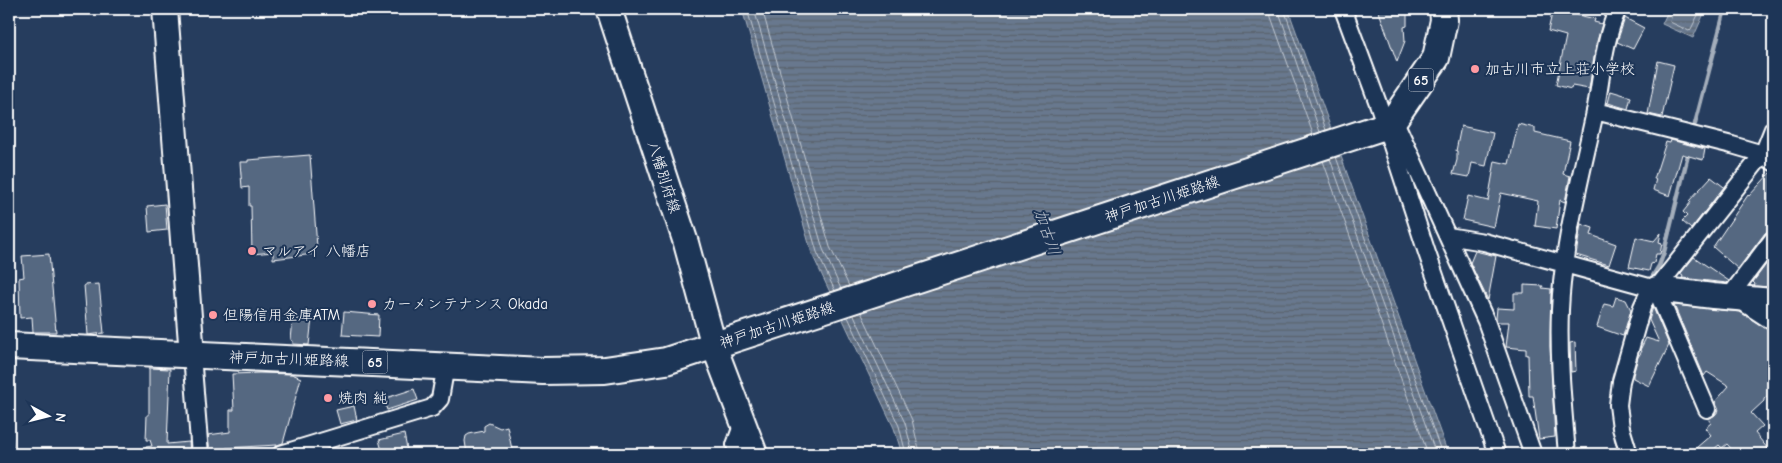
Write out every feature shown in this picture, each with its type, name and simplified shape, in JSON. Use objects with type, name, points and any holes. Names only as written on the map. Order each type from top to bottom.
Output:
[{"type":"main road","name":"65","points":[[1383,126],[1436,58],[1444,20],[1443,9]]},
{"type":"main road","name":"神戸加古川姫路線","points":[[9,346],[543,371],[605,370],[666,360],[726,342],[1383,126]]},
{"type":"street","points":[[165,9],[200,454]]},
{"type":"street","name":"八幡別府線","points":[[609,9],[686,243],[726,342],[743,423],[754,454]]},
{"type":"street","points":[[1343,9],[1496,454]]},
{"type":"street","points":[[1566,454],[1560,369],[1560,310],[1564,264],[1611,23],[1618,9]]},
{"type":"street","points":[[1595,111],[1768,158]]},
{"type":"street","points":[[1383,126],[1448,236],[1486,321],[1533,454]]},
{"type":"street","points":[[1628,454],[1621,428],[1618,405],[1621,381],[1642,307],[1648,294],[1656,288],[1768,158],[1773,128]]},
{"type":"street","points":[[1448,236],[1484,242],[1656,288],[1773,301]]},
{"type":"street","points":[[1737,298],[1738,284],[1773,239]]},
{"type":"street","points":[[1656,288],[1707,409]]},
{"type":"street","points":[[1737,298],[1773,322]]},
{"type":"street","points":[[281,454],[432,408],[440,399],[446,365]]},
{"type":"street","points":[[738,454],[735,445],[743,423]]},
{"type":"water","name":"加古川","points":[[742,9],[1288,9],[1448,454],[902,454],[894,428],[812,254]]},
{"type":"water","points":[[1669,9],[1706,9],[1693,38],[1662,24]]},
{"type":"building","points":[[1378,9],[1407,9],[1407,26],[1404,27],[1405,41],[1397,62]]},
{"type":"building","points":[[1553,9],[1595,19],[1594,22],[1602,24],[1596,45],[1589,89],[1572,86],[1571,89],[1556,85],[1566,36],[1548,31]]},
{"type":"building","points":[[1625,18],[1644,28],[1633,49],[1617,42]]},
{"type":"building","points":[[1658,61],[1674,65],[1662,117],[1648,114]]},
{"type":"building","points":[[1611,91],[1631,97],[1628,109],[1608,103]]},
{"type":"building","points":[[1518,124],[1535,128],[1535,133],[1570,141],[1563,174],[1570,176],[1565,202],[1560,200],[1556,229],[1535,226],[1538,201],[1501,193],[1494,227],[1463,220],[1468,196],[1488,201],[1495,161],[1509,164]]},
{"type":"building","points":[[1461,126],[1493,133],[1486,166],[1472,163],[1469,177],[1453,174],[1457,160],[1456,151]]},
{"type":"building","points":[[1671,140],[1705,149],[1703,160],[1682,154],[1670,196],[1653,190],[1656,179],[1654,179],[1666,142],[1670,143]]},
{"type":"building","points":[[310,155],[317,247],[314,254],[273,259],[273,252],[252,254],[249,187],[242,188],[240,162]]},
{"type":"building","points":[[1773,172],[1773,229],[1765,233],[1738,269],[1713,247],[1748,195]]},
{"type":"building","points":[[1711,177],[1724,187],[1691,229],[1682,221],[1687,216],[1683,212],[1691,202],[1689,201]]},
{"type":"building","points":[[165,204],[167,230],[149,232],[147,206]]},
{"type":"building","points":[[1581,224],[1593,228],[1591,235],[1616,244],[1609,265],[1576,255]]},
{"type":"building","points":[[1661,233],[1659,242],[1662,243],[1660,254],[1656,254],[1654,263],[1651,264],[1649,271],[1629,267],[1636,237],[1654,241]]},
{"type":"building","points":[[1475,251],[1496,256],[1488,300],[1470,263]]},
{"type":"building","points":[[49,254],[56,332],[33,332],[32,317],[20,318],[19,278],[24,277],[22,256]]},
{"type":"building","points":[[1773,255],[1773,287],[1754,286],[1753,282]]},
{"type":"building","points":[[1694,257],[1729,281],[1727,283],[1682,278],[1683,276],[1680,274]]},
{"type":"building","points":[[99,284],[104,333],[88,335],[84,285]]},
{"type":"building","points":[[1524,285],[1543,286],[1542,288],[1551,289],[1550,346],[1555,437],[1539,439],[1533,396],[1529,396],[1528,355],[1526,355],[1526,349],[1506,347],[1509,322],[1497,322],[1496,319],[1497,308],[1514,309],[1514,293],[1524,293]]},
{"type":"building","points":[[1616,297],[1626,300],[1631,310],[1623,336],[1597,327],[1604,304],[1613,306]]},
{"type":"building","points":[[1674,305],[1740,312],[1773,332],[1772,392],[1751,413],[1763,426],[1755,433],[1768,449],[1761,454],[1736,454],[1727,444],[1722,448],[1719,445],[1708,454],[1689,454],[1711,435],[1705,428],[1711,423],[1708,419],[1719,410],[1715,402],[1729,386],[1707,372],[1704,376]]},
{"type":"building","points":[[1653,307],[1669,345],[1649,386],[1633,378],[1633,375],[1638,357],[1642,351],[1640,350],[1646,338],[1659,342],[1649,320]]},
{"type":"building","points":[[344,312],[379,315],[378,337],[342,335]]},
{"type":"building","points":[[301,317],[312,318],[309,345],[293,344],[291,340],[293,319],[301,319]]},
{"type":"building","points":[[1575,342],[1576,371],[1571,372],[1570,343]]},
{"type":"building","points":[[149,368],[170,369],[167,444],[189,442],[190,454],[146,454],[146,447],[152,446],[150,440],[146,440],[147,415],[149,415]]},
{"type":"building","points":[[232,374],[292,374],[301,378],[283,443],[226,448],[226,454],[210,454],[208,435],[230,432],[230,410],[234,410]]},
{"type":"building","points":[[414,389],[418,400],[387,410],[383,399]]},
{"type":"building","points":[[354,406],[357,420],[340,424],[336,410]]},
{"type":"building","points":[[489,423],[500,428],[507,426],[513,454],[467,454],[466,436],[484,431],[484,426]]},
{"type":"building","points":[[404,434],[408,454],[383,454],[379,440]]},
{"type":"waterway","points":[[1695,124],[1725,9]]},
{"type":"waterway","points":[[1651,279],[1659,266],[1664,252],[1689,151]]},
{"type":"waterway","points":[[1616,439],[1620,454]]},
{"type":"railway","points":[[9,435],[11,454]]},
{"type":"place","name":"加古川市立上荘小学校","points":[[1475,69]]},
{"type":"place","name":"マルアイ 八幡店","points":[[252,251]]},
{"type":"place","name":"カーメンテナンス Okada","points":[[372,304]]},
{"type":"place","name":"但陽信用金庫ATM","points":[[213,315]]},
{"type":"place","name":"焼肉 純","points":[[328,398]]}]
